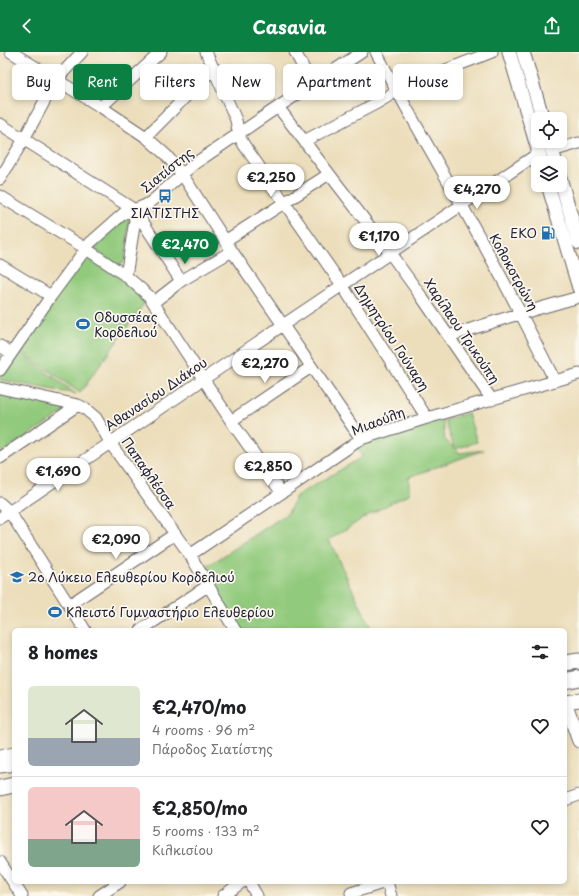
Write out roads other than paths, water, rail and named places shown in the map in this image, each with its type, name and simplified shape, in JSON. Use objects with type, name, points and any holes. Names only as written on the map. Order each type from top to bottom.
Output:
[{"type":"highway","points":[[567,663],[579,660]]},
{"type":"highway","points":[[567,681],[579,678]]},
{"type":"highway","points":[[0,765],[12,763]]},
{"type":"highway","points":[[0,788],[12,785]]},
{"type":"main road","points":[[509,52],[539,156]]},
{"type":"main road","points":[[523,52],[541,112]]},
{"type":"main road","points":[[550,192],[579,288]]},
{"type":"main road","points":[[564,192],[579,242]]},
{"type":"main road","points":[[567,702],[579,700]]},
{"type":"main road","points":[[567,708],[579,741]]},
{"type":"street","points":[[10,52],[30,64]]},
{"type":"street","points":[[65,70],[82,52]]},
{"type":"street","points":[[101,107],[161,52]]},
{"type":"street","name":"Δημητρίου Γούναρη","points":[[206,52],[236,120],[238,134],[244,145],[342,285],[427,418]]},
{"type":"street","points":[[295,52],[301,64]]},
{"type":"street","name":"Σιατίστης","points":[[343,64],[362,52]]},
{"type":"street","name":"Κολοκοτρώνη","points":[[376,52],[393,85]]},
{"type":"street","points":[[461,64],[492,52]]},
{"type":"street","points":[[146,137],[214,68]]},
{"type":"street","points":[[65,85],[146,137],[166,155],[182,174],[225,241],[361,439]]},
{"type":"street","points":[[304,141],[393,93]]},
{"type":"street","points":[[0,179],[45,100]]},
{"type":"street","name":"Σιατίστης","points":[[0,370],[86,248],[117,217],[124,212],[144,206],[154,200],[182,174],[288,100]]},
{"type":"street","name":"Κολοκοτρώνη","points":[[401,100],[521,314],[555,381]]},
{"type":"street","name":"Χαρίλαου Τρικούπη","points":[[278,107],[390,253],[492,400]]},
{"type":"street","points":[[0,124],[133,209],[182,281]]},
{"type":"street","points":[[552,152],[579,143]]},
{"type":"street","name":"Αθανασίου Διάκου","points":[[4,514],[461,205],[531,163]]},
{"type":"street","points":[[225,241],[329,174]]},
{"type":"street","points":[[0,196],[86,248],[126,276],[145,292],[154,302],[231,421],[281,492]]},
{"type":"street","points":[[126,276],[135,220],[133,209]]},
{"type":"street","points":[[154,302],[182,281],[232,251]]},
{"type":"street","points":[[0,265],[51,296]]},
{"type":"street","points":[[449,336],[579,297]]},
{"type":"street","points":[[0,346],[11,353]]},
{"type":"street","points":[[231,421],[311,367]]},
{"type":"street","name":"Μιαούλη","points":[[190,555],[361,439],[427,418],[579,374]]},
{"type":"street","name":"Παπαφλέσσα","points":[[0,388],[78,406],[84,408],[96,418],[110,442],[190,555],[234,628]]},
{"type":"street","points":[[0,458],[78,406]]},
{"type":"street","points":[[0,503],[4,514],[84,628]]},
{"type":"street","points":[[69,605],[175,534]]},
{"type":"street","points":[[144,628],[209,585]]},
{"type":"street","points":[[0,756],[12,753]]},
{"type":"street","points":[[567,799],[579,795]]},
{"type":"street","points":[[0,862],[12,881]]},
{"type":"street","points":[[14,884],[22,896]]},
{"type":"street","points":[[223,896],[239,884]]},
{"type":"street","points":[[249,884],[257,896]]},
{"type":"street","points":[[351,893],[380,884]]},
{"type":"street","points":[[387,884],[391,896]]},
{"type":"street","points":[[99,896],[108,885]]},
{"type":"place","name":"ΣΙΑΤΙΣΤΗΣ","points":[[165,196]]},
{"type":"place","name":"EKO","points":[[548,233]]},
{"type":"place","name":"Οδυσσέας Κορδελιού","points":[[83,324]]},
{"type":"place","name":"2ο Λύκειο Ελευθερίου Κορδελιού","points":[[17,577]]},
{"type":"place","name":"Κλειστό Γυμναστήριο Ελευθερίου","points":[[55,612]]}]
